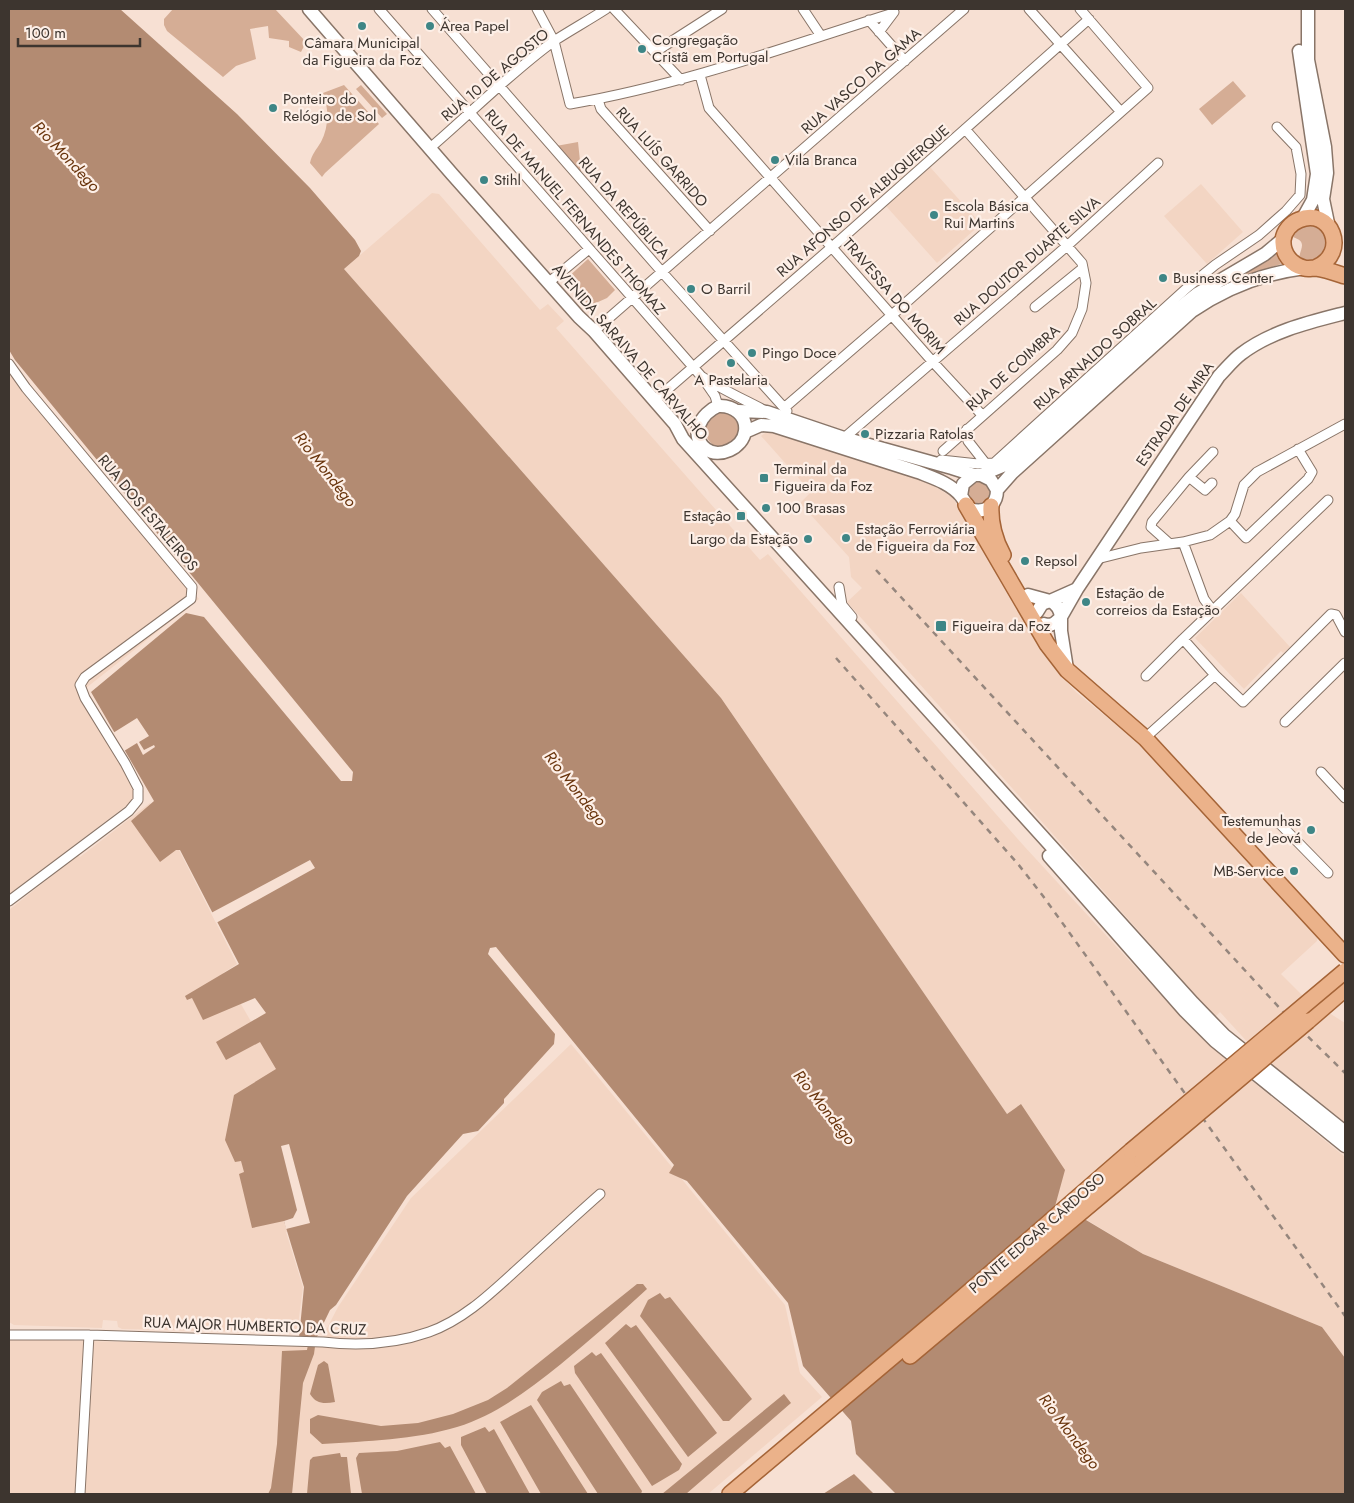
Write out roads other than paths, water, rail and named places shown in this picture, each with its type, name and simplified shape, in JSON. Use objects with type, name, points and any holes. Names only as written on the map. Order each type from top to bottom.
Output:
[{"type":"main road","name":"AVENIDA SARAIVA DE CARVALHO","points":[[309,9],[548,283],[675,424],[683,439],[911,691],[1189,1007]]},
{"type":"main road","points":[[1299,9],[1299,61],[1317,174],[1313,200],[1295,217],[1286,232],[1284,247],[1291,261],[1297,266],[1345,275]]},
{"type":"main road","points":[[997,490],[1012,473],[1192,311],[1204,303],[1248,282],[1280,271],[1322,265],[1328,260],[1332,253],[1331,233],[1323,199],[1327,173],[1325,147],[1308,60],[1308,9]]},
{"type":"main road","points":[[1295,217],[1317,219],[1345,249]]},
{"type":"main road","points":[[1062,617],[1051,625],[1038,619],[963,500],[963,484],[980,472],[1005,465],[1169,316],[1197,294],[1265,254],[1284,239]]},
{"type":"main road","name":"ESTRADA DE MIRA","points":[[1062,617],[1077,589],[1219,376],[1240,354],[1265,338],[1306,323],[1345,313]]},
{"type":"main road","points":[[675,424],[684,436],[714,453],[726,452],[738,444],[745,432],[744,421],[729,408]]},
{"type":"main road","points":[[721,480],[697,432],[698,425],[705,415],[729,408],[767,412],[844,438],[921,460],[952,468],[980,472],[992,480],[997,490],[996,500],[991,506],[980,511],[970,509],[955,489],[918,472],[774,426],[761,425],[745,432]]},
{"type":"main road","points":[[675,424],[682,429],[698,425]]},
{"type":"main road","points":[[721,480],[721,464],[726,452]]},
{"type":"main road","points":[[991,506],[996,541],[1028,595],[1047,644],[1067,670],[1145,738],[1345,955]]},
{"type":"main road","points":[[1038,619],[1042,604],[1077,589]]},
{"type":"main road","points":[[1028,595],[1050,601],[1056,604],[1060,611],[1067,670]]},
{"type":"main road","name":"PONTE EDGAR CARDOSO","points":[[730,1494],[1345,972]]},
{"type":"main road","name":"PONTE EDGAR CARDOSO","points":[[746,1494],[1345,989]]},
{"type":"main road","points":[[1189,1007],[1345,1132]]},
{"type":"main road","points":[[1189,1007],[1215,1041],[1345,1146]]},
{"type":"street","name":"RUA DE MANUEL FERNANDES THOMAZ","points":[[379,9],[701,376],[719,388],[726,389],[767,412]]},
{"type":"street","name":"RUA DA REPÚBLICA","points":[[432,9],[723,342],[797,422]]},
{"type":"street","points":[[537,9],[554,41],[570,104],[598,100],[700,75],[895,11]]},
{"type":"street","name":"RUA 10 DE AGOSTO","points":[[430,148],[499,86],[554,41],[606,9]]},
{"type":"street","points":[[614,9],[681,80]]},
{"type":"street","points":[[655,52],[722,9]]},
{"type":"street","points":[[803,9],[821,36]]},
{"type":"street","name":"RUA VASCO DA GAMA","points":[[594,332],[964,9]]},
{"type":"street","points":[[1029,9],[1121,112]]},
{"type":"street","points":[[784,408],[1148,88],[1080,9]]},
{"type":"street","points":[[879,32],[895,11]]},
{"type":"street","name":"RUA AFONSO DE ALBUQUERQUE","points":[[654,401],[694,368],[1089,19]]},
{"type":"street","points":[[869,20],[905,61]]},
{"type":"street","name":"TRAVESSA DO MORIM","points":[[700,75],[709,108],[982,415]]},
{"type":"street","name":"RUA LUÍS GARRIDO","points":[[598,100],[601,110],[710,231]]},
{"type":"street","name":"RUA ARNALDO SOBRAL","points":[[980,472],[994,463],[1054,410],[1188,287],[1259,236],[1295,217],[1300,194],[1301,174],[1296,146],[1277,127]]},
{"type":"street","points":[[965,129],[1082,263],[1083,268],[1035,307]]},
{"type":"street","name":"RUA DOUTOR DUARTE SILVA","points":[[844,438],[1067,246],[1158,163]]},
{"type":"street","points":[[548,283],[589,249]]},
{"type":"street","name":"RUA DE COIMBRA","points":[[943,450],[1057,350],[1072,333],[1082,309],[1086,283],[1083,268]]},
{"type":"street","name":"RUA DOS ESTALEIROS","points":[[9,364],[26,388],[192,587],[191,599],[85,677],[80,685],[85,698],[138,788],[138,800],[129,811],[9,901]]},
{"type":"street","points":[[701,376],[715,396],[729,408]]},
{"type":"street","points":[[719,388],[729,408]]},
{"type":"street","points":[[1097,559],[1140,548],[1183,542],[1210,535],[1230,521],[1235,514],[1244,485],[1257,472],[1345,424]]},
{"type":"street","points":[[967,429],[968,441],[980,472]]},
{"type":"street","points":[[1230,521],[1246,538],[1308,479],[1312,472],[1298,450]]},
{"type":"street","points":[[1170,544],[1151,525],[1189,476],[1213,452]]},
{"type":"street","points":[[1189,476],[1205,490],[1212,483]]},
{"type":"street","points":[[1146,676],[1328,500]]},
{"type":"street","points":[[1183,542],[1204,599],[1213,611]]},
{"type":"street","points":[[839,587],[842,605],[902,675],[911,691]]},
{"type":"street","points":[[1183,639],[1215,675],[1243,702],[1331,614],[1336,615],[1345,632]]},
{"type":"street","points":[[1285,722],[1345,663]]},
{"type":"street","points":[[1145,738],[1215,675]]},
{"type":"street","points":[[1321,772],[1345,798]]},
{"type":"street","points":[[1280,824],[1328,873]]},
{"type":"street","name":"RUA MAJOR HUMBERTO DA CRUZ","points":[[9,1335],[89,1335],[348,1344],[387,1342],[429,1332],[465,1314],[500,1285],[600,1194]]},
{"type":"street","points":[[80,1494],[89,1335]]},
{"type":"water","name":"Rio Mondego","points":[[9,9],[120,9],[237,114],[310,188],[355,240],[361,251],[359,256],[344,269],[721,698],[1007,1114],[1021,1104],[1065,1170],[1054,1210],[1066,1220],[1086,1220],[1143,1254],[1322,1327],[1345,1358],[1345,1494],[896,1494],[856,1454],[851,1421],[803,1366],[788,1303],[687,1181],[669,1173],[674,1165],[496,947],[490,948],[488,954],[555,1034],[554,1044],[478,1131],[463,1134],[407,1196],[336,1305],[330,1310],[316,1339],[314,1354],[303,1383],[292,1494],[268,1494],[271,1488],[277,1444],[282,1351],[307,1350],[309,1339],[299,1338],[304,1287],[284,1221],[252,1228],[239,1174],[244,1172],[241,1161],[235,1162],[225,1140],[234,1095],[276,1069],[260,1042],[226,1060],[216,1042],[266,1013],[255,998],[203,1020],[192,998],[187,1000],[185,996],[239,964],[180,850],[176,850],[160,862],[131,821],[154,801],[91,692],[186,613],[204,617],[341,781],[352,781],[353,772],[15,360],[9,350]]},
{"type":"water","points":[[637,1284],[643,1284],[647,1289],[561,1364],[512,1400],[472,1422],[424,1435],[322,1444],[310,1433],[310,1419],[318,1415],[381,1426],[418,1423],[453,1414],[488,1400],[507,1388]]},
{"type":"water","points":[[660,1293],[665,1299],[670,1297],[752,1399],[729,1421],[723,1421],[640,1316],[648,1300]]},
{"type":"water","points":[[626,1324],[631,1328],[636,1325],[717,1433],[688,1457],[605,1343]]},
{"type":"water","points":[[592,1352],[596,1356],[601,1353],[682,1464],[679,1470],[652,1486],[575,1373],[574,1366]]},
{"type":"water","points":[[324,1361],[328,1364],[335,1402],[321,1403],[310,1394],[318,1365]]},
{"type":"water","points":[[561,1381],[564,1386],[570,1384],[642,1491],[641,1494],[598,1494],[537,1400],[542,1392]]},
{"type":"water","points":[[784,1394],[791,1403],[686,1494],[662,1494]]},
{"type":"water","points":[[531,1405],[588,1494],[541,1494],[500,1422]]},
{"type":"water","points":[[485,1427],[489,1432],[494,1429],[530,1494],[487,1494],[461,1445],[461,1437]]},
{"type":"water","points":[[440,1442],[445,1448],[450,1446],[476,1494],[362,1494],[356,1458],[359,1453],[397,1451]]},
{"type":"water","points":[[340,1453],[341,1457],[347,1457],[351,1494],[307,1494],[310,1460],[313,1457]]},
{"type":"water","points":[[854,1474],[874,1494],[823,1494]]},
{"type":"railway","points":[[876,570],[1287,1016],[1345,1073]]},
{"type":"railway","points":[[836,658],[1018,864],[1043,896],[1345,1316]]},
{"type":"place","name":"Câmara Municipal da Figueira da Foz","points":[[362,26]]},
{"type":"place","name":"Área Papel","points":[[430,26]]},
{"type":"place","name":"Congregação Cristã em Portugal","points":[[642,49]]},
{"type":"place","name":"Ponteiro do Relógio de Sol","points":[[273,108]]},
{"type":"place","name":"Vila Branca","points":[[775,160]]},
{"type":"place","name":"Stihl","points":[[484,180]]},
{"type":"place","name":"Escola Básica Rui Martins","points":[[934,215]]},
{"type":"place","name":"Business Center","points":[[1163,278]]},
{"type":"place","name":"O Barril","points":[[691,289]]},
{"type":"place","name":"Pingo Doce","points":[[752,353]]},
{"type":"place","name":"A Pastelaria","points":[[731,363]]},
{"type":"place","name":"Pizzaria Ratolas","points":[[865,434]]},
{"type":"place","name":"Terminal da Figueira da Foz","points":[[764,478]]},
{"type":"place","name":"100 Brasas","points":[[766,508]]},
{"type":"place","name":"Estaçâo","points":[[741,516]]},
{"type":"place","name":"Estação Ferroviária de Figueira da Foz","points":[[846,538]]},
{"type":"place","name":"Largo da Estação","points":[[808,539]]},
{"type":"place","name":"Repsol","points":[[1025,561]]},
{"type":"place","name":"Estação de correios da Estação","points":[[1086,602]]},
{"type":"place","name":"Figueira da Foz","points":[[941,626]]},
{"type":"place","name":"Testemunhas de Jeová","points":[[1311,830]]},
{"type":"place","name":"MB-Service","points":[[1294,871]]}]
